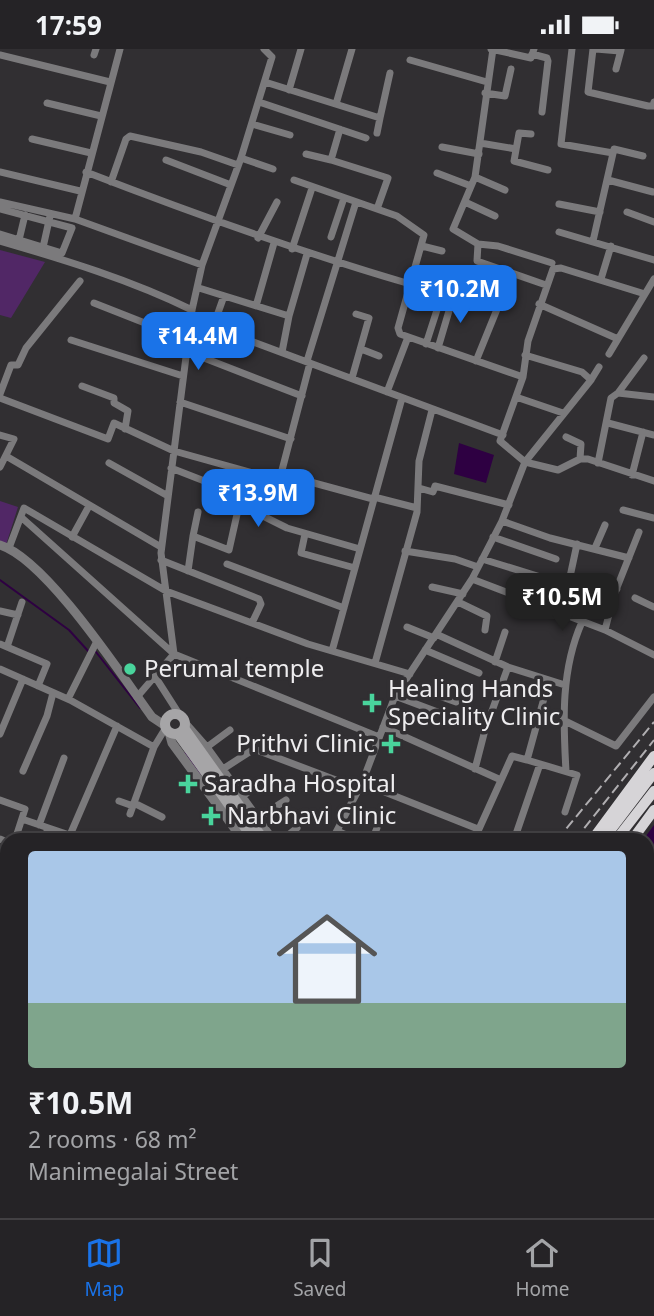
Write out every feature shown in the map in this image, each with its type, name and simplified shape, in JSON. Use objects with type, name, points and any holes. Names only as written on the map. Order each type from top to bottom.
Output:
[{"type":"highway","points":[[597,833],[654,756]]},
{"type":"highway","points":[[608,833],[654,773]]},
{"type":"highway","points":[[621,833],[654,791]]},
{"type":"highway","points":[[637,833],[654,810]]},
{"type":"main road","points":[[175,726],[250,833]]},
{"type":"main road","points":[[240,816],[257,833]]},
{"type":"street","points":[[75,219],[80,191],[120,49]]},
{"type":"street","points":[[141,702],[174,654],[161,547],[192,310],[202,265],[252,124],[272,57],[264,49]]},
{"type":"street","points":[[289,90],[301,49]]},
{"type":"street","points":[[336,104],[352,49]]},
{"type":"street","points":[[542,112],[547,58],[533,52],[531,58],[492,49],[475,177],[453,229],[478,244],[552,263]]},
{"type":"street","points":[[572,49],[561,144],[613,153]]},
{"type":"street","points":[[616,68],[620,50],[595,49],[588,92],[648,106],[653,106],[654,102]]},
{"type":"street","points":[[0,54],[110,82]]},
{"type":"street","points":[[410,60],[486,82]]},
{"type":"street","points":[[485,93],[505,96],[511,69]]},
{"type":"street","points":[[377,132],[390,72]]},
{"type":"street","points":[[265,82],[380,118]]},
{"type":"street","points":[[259,102],[366,138]]},
{"type":"street","points":[[47,103],[101,115]]},
{"type":"street","points":[[252,124],[290,135]]},
{"type":"street","points":[[331,160],[340,129]]},
{"type":"street","points":[[531,134],[519,133],[515,162],[548,170]]},
{"type":"street","points":[[111,182],[126,139],[130,136],[272,169]]},
{"type":"street","points":[[32,139],[91,153]]},
{"type":"street","points":[[480,143],[516,149]]},
{"type":"street","points":[[442,147],[479,154]]},
{"type":"street","points":[[593,241],[614,149],[643,156]]},
{"type":"street","points":[[306,154],[388,178],[377,209]]},
{"type":"street","points":[[166,160],[231,185]]},
{"type":"street","points":[[0,172],[80,191]]},
{"type":"street","points":[[86,172],[219,219],[274,243],[410,284]]},
{"type":"street","points":[[437,173],[471,186]]},
{"type":"street","points":[[475,177],[505,190]]},
{"type":"street","points":[[294,180],[377,209],[419,229],[424,235],[398,328],[401,334],[523,377]]},
{"type":"street","points":[[608,180],[653,191]]},
{"type":"street","points":[[292,249],[312,188]]},
{"type":"street","points":[[331,237],[344,198]]},
{"type":"street","points":[[258,237],[277,202]]},
{"type":"street","points":[[356,202],[308,362],[302,396],[281,474],[417,508]]},
{"type":"street","points":[[464,202],[495,216]]},
{"type":"street","points":[[559,204],[600,212]]},
{"type":"street","points":[[0,208],[25,215],[75,219],[202,265]]},
{"type":"street","points":[[0,208],[50,217],[67,224],[72,230],[65,253],[0,241]]},
{"type":"street","points":[[627,212],[654,222]]},
{"type":"street","points":[[19,240],[25,215]]},
{"type":"street","points":[[43,250],[50,217]]},
{"type":"street","points":[[559,232],[654,260]]},
{"type":"street","points":[[0,234],[162,295],[192,310]]},
{"type":"street","points":[[256,306],[274,243]]},
{"type":"street","points":[[478,244],[477,261],[546,285]]},
{"type":"street","points":[[422,246],[442,251]]},
{"type":"street","points":[[601,279],[611,246]]},
{"type":"street","points":[[282,352],[289,316],[307,254]]},
{"type":"street","points":[[645,294],[555,266],[539,304],[525,355],[523,377],[500,441],[525,463],[558,470],[580,459],[654,481]]},
{"type":"street","points":[[609,354],[654,279]]},
{"type":"street","points":[[80,281],[26,348],[18,365],[11,365],[0,396],[108,439],[114,423],[174,451],[256,474]]},
{"type":"street","points":[[426,344],[446,282]]},
{"type":"street","points":[[199,288],[289,316]]},
{"type":"street","points":[[438,348],[454,294]]},
{"type":"street","points":[[224,296],[213,327],[503,435]]},
{"type":"street","points":[[477,361],[502,297]]},
{"type":"street","points":[[94,303],[188,340]]},
{"type":"street","points":[[539,304],[618,339]]},
{"type":"street","points":[[352,378],[369,318],[356,314]]},
{"type":"street","points":[[387,392],[408,337]]},
{"type":"street","points":[[71,340],[183,376]]},
{"type":"street","points":[[361,349],[379,356]]},
{"type":"street","points":[[186,351],[302,396]]},
{"type":"street","points":[[525,355],[582,372],[590,380]]},
{"type":"street","points":[[598,463],[611,398],[618,393],[644,358]]},
{"type":"street","points":[[342,833],[337,831],[360,786],[395,696],[472,579],[502,521],[525,463],[598,367]]},
{"type":"street","points":[[82,386],[114,398],[114,403],[128,411],[125,429]]},
{"type":"street","points":[[618,393],[654,397]]},
{"type":"street","points":[[516,397],[563,413]]},
{"type":"street","points":[[332,651],[402,398]]},
{"type":"street","points":[[180,402],[291,439]]},
{"type":"street","points":[[375,663],[417,508],[419,461],[432,410]]},
{"type":"street","points":[[608,423],[654,435]]},
{"type":"street","points":[[632,475],[643,432]]},
{"type":"street","points":[[0,435],[14,439],[0,467]]},
{"type":"street","points":[[566,437],[581,444],[580,459]]},
{"type":"street","points":[[6,456],[161,547]]},
{"type":"street","points":[[109,463],[168,496]]},
{"type":"street","points":[[172,468],[230,491],[253,511],[305,534],[360,549]]},
{"type":"street","points":[[419,488],[433,492],[435,486],[509,505]]},
{"type":"street","points":[[193,536],[229,550],[240,501]]},
{"type":"street","points":[[72,537],[89,506]]},
{"type":"street","points":[[269,833],[207,747],[141,702],[97,641],[26,559],[5,546],[24,508],[166,591],[332,651],[410,674]]},
{"type":"street","points":[[623,510],[654,518]]},
{"type":"street","points":[[188,571],[198,512]]},
{"type":"street","points":[[21,517],[174,654],[379,737]]},
{"type":"street","points":[[502,521],[629,558]]},
{"type":"street","points":[[595,548],[605,526]]},
{"type":"street","points":[[605,630],[617,589],[639,533]]},
{"type":"street","points":[[305,534],[301,552],[355,568]]},
{"type":"street","points":[[493,537],[556,558]]},
{"type":"street","points":[[562,614],[573,576],[578,544]]},
{"type":"street","points":[[405,551],[480,563],[547,579]]},
{"type":"street","points":[[162,560],[259,599],[261,604],[252,623]]},
{"type":"street","points":[[226,564],[345,608]]},
{"type":"street","points":[[573,576],[617,589]]},
{"type":"street","points":[[472,579],[605,630],[654,655]]},
{"type":"street","points":[[432,587],[463,594]]},
{"type":"street","points":[[635,598],[654,607]]},
{"type":"street","points":[[22,603],[4,645],[47,664],[38,685]]},
{"type":"street","points":[[458,603],[487,616],[485,630]]},
{"type":"street","points":[[0,611],[18,615]]},
{"type":"street","points":[[566,771],[563,720],[565,685],[573,642],[582,622]]},
{"type":"street","points":[[407,627],[508,667],[565,685]]},
{"type":"street","points":[[495,662],[505,632]]},
{"type":"street","points":[[68,699],[89,652],[97,641]]},
{"type":"street","points":[[425,650],[479,673]]},
{"type":"street","points":[[475,769],[485,730],[508,667]]},
{"type":"street","points":[[0,669],[68,699],[154,747]]},
{"type":"street","points":[[156,678],[175,726],[172,743],[238,833]]},
{"type":"street","points":[[0,734],[23,679]]},
{"type":"street","points":[[527,760],[549,680]]},
{"type":"street","points":[[404,683],[456,702]]},
{"type":"street","points":[[23,771],[47,716],[53,693]]},
{"type":"street","points":[[395,696],[451,717]]},
{"type":"street","points":[[563,720],[616,746],[654,697]]},
{"type":"street","points":[[71,833],[117,726]]},
{"type":"street","points":[[133,808],[154,747],[175,726]]},
{"type":"street","points":[[383,727],[500,780]]},
{"type":"street","points":[[207,747],[230,730]]},
{"type":"street","points":[[223,769],[254,749],[478,829]]},
{"type":"street","points":[[477,833],[500,780],[504,779],[512,756],[577,776],[565,812]]},
{"type":"street","points":[[39,825],[64,758]]},
{"type":"street","points":[[516,833],[540,764]]},
{"type":"street","points":[[243,796],[265,779]]},
{"type":"street","points":[[0,800],[25,809],[17,833]]},
{"type":"street","points":[[258,818],[286,800]]},
{"type":"street","points":[[119,801],[162,817]]},
{"type":"street","points":[[22,819],[64,833]]},
{"type":"street","points":[[46,833],[48,828]]},
{"type":"street","points":[[291,833],[297,828]]},
{"type":"street","points":[[375,833],[377,828]]},
{"type":"shaded area","points":[[0,250],[45,262],[11,318],[0,315]]},
{"type":"shaded area","points":[[459,443],[494,455],[486,483],[454,474]]},
{"type":"shaded area","points":[[0,501],[18,507],[6,545],[0,543]]},
{"type":"waterway","points":[[0,580],[69,630],[89,652]]},
{"type":"waterway","points":[[96,652],[140,708]]},
{"type":"waterway","points":[[185,753],[200,774]]},
{"type":"railway","points":[[563,833],[654,722]]},
{"type":"railway","points":[[581,833],[654,740]]},
{"type":"place","name":"Perumal temple","points":[[130,669]]},
{"type":"place","name":"Healing Hands Speciality Clinic","points":[[372,703]]},
{"type":"place","name":"Prithvi Clinic","points":[[391,744]]},
{"type":"place","name":"Saradha Hospital","points":[[188,784]]},
{"type":"place","name":"Narbhavi Clinic","points":[[211,816]]}]
